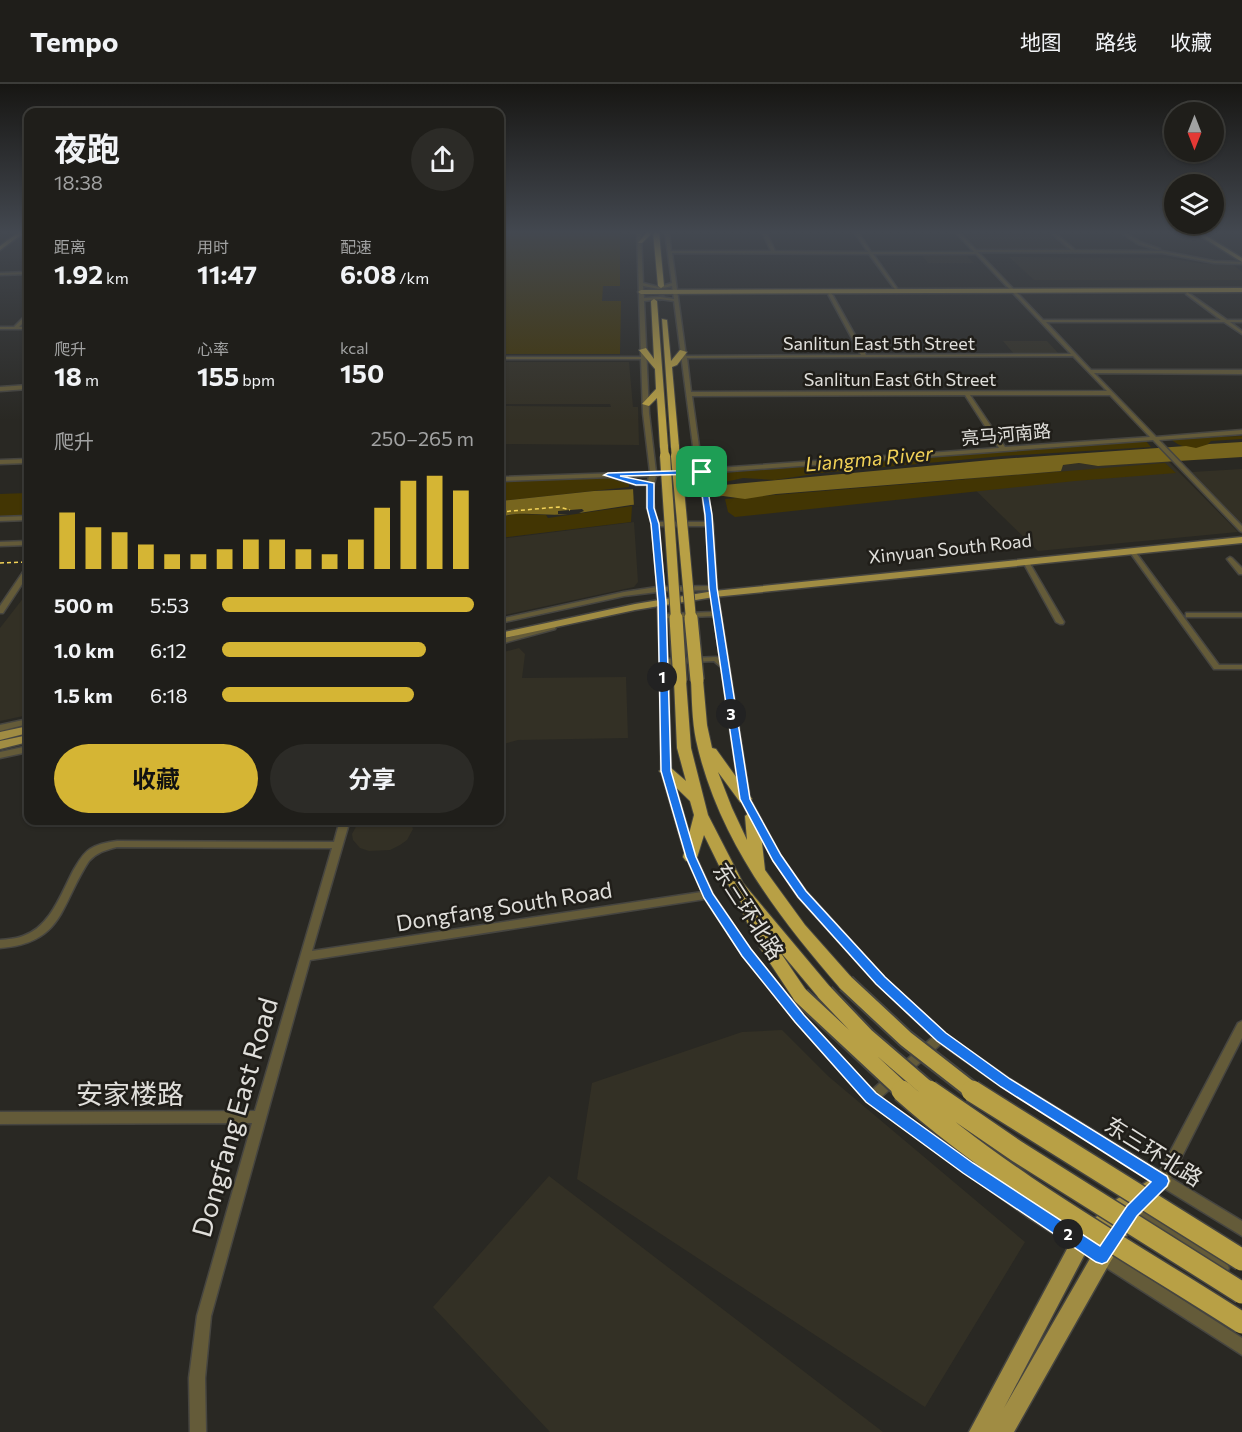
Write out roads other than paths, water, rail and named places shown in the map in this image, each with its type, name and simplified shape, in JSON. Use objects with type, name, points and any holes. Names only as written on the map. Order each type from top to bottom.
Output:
[{"type":"highway","points":[[1242,1260],[975,1093],[906,1039],[846,983],[807,940],[758,876],[725,810],[703,740],[670,447],[659,391],[658,301],[669,365],[670,447],[684,748],[695,799],[701,815],[766,944],[801,996],[855,1049],[926,1112],[1001,1169],[1242,1323]]},
{"type":"highway","points":[[643,354],[658,368]]},
{"type":"highway","points":[[669,365],[683,355]]},
{"type":"highway","points":[[646,404],[659,391]]},
{"type":"highway","points":[[703,740],[745,799]]},
{"type":"highway","points":[[666,771],[695,799]]},
{"type":"highway","points":[[691,857],[701,815]]},
{"type":"highway","points":[[752,816],[758,876]]},
{"type":"highway","points":[[737,885],[825,993],[866,1036],[932,1093],[1018,1152],[1242,1293]]},
{"type":"main road","points":[[641,295],[689,295]]},
{"type":"main road","points":[[675,295],[680,295]]},
{"type":"main road","name":"Xinyuan South Road","points":[[713,591],[1242,532]]},
{"type":"main road","name":"Xinyuan South Road","points":[[713,591],[1242,540]]},
{"type":"main road","points":[[504,627],[666,595],[713,591]]},
{"type":"main road","points":[[504,635],[566,622],[666,595]]},
{"type":"main road","points":[[0,736],[24,731]]},
{"type":"main road","points":[[0,745],[24,740]]},
{"type":"main road","points":[[980,1432],[1081,1242],[1162,1181]]},
{"type":"main road","points":[[1002,1432],[1128,1208]]},
{"type":"street","points":[[641,295],[646,404],[653,474],[650,484],[650,508],[655,528],[710,524]]},
{"type":"street","name":"东三环北路","points":[[675,295],[698,461],[704,481],[710,524],[713,591],[723,665],[745,799],[752,816],[777,858],[802,894],[881,981],[941,1037],[1006,1083],[1242,1229]]},
{"type":"street","points":[[830,295],[864,356]]},
{"type":"street","points":[[1018,295],[1242,532]]},
{"type":"street","points":[[1189,295],[1242,333]]},
{"type":"street","points":[[15,328],[24,320]]},
{"type":"street","points":[[1042,321],[1242,321]]},
{"type":"street","points":[[0,328],[24,328]]},
{"type":"street","points":[[504,358],[643,354]]},
{"type":"street","name":"Sanlitun East 5th Street","points":[[683,355],[1075,355]]},
{"type":"street","points":[[1090,371],[1242,372]]},
{"type":"street","points":[[0,389],[24,387]]},
{"type":"street","name":"Sanlitun East 6th Street","points":[[688,394],[1111,393]]},
{"type":"street","points":[[967,394],[1003,449]]},
{"type":"street","name":"亮马河南路","points":[[504,479],[702,472],[1242,432]]},
{"type":"street","points":[[0,462],[24,461]]},
{"type":"street","points":[[608,475],[636,483],[650,484]]},
{"type":"street","points":[[0,519],[24,518]]},
{"type":"street","name":"东三环北路","points":[[655,528],[666,540],[666,595],[662,616],[666,771],[691,857],[708,896],[746,952],[800,1019],[871,1098],[968,1168],[1242,1347]]},
{"type":"street","points":[[0,544],[24,543]]},
{"type":"street","points":[[1132,551],[1217,667],[1242,667]]},
{"type":"street","points":[[1230,559],[1242,572]]},
{"type":"street","points":[[1026,562],[1060,622]]},
{"type":"street","points":[[0,611],[24,578]]},
{"type":"street","points":[[504,620],[624,594],[666,595]]},
{"type":"street","points":[[662,616],[717,614]]},
{"type":"street","points":[[1189,615],[1242,615]]},
{"type":"street","points":[[504,641],[566,622]]},
{"type":"street","points":[[662,669],[670,662],[716,659],[723,665]]},
{"type":"street","points":[[0,728],[24,723]]},
{"type":"street","points":[[0,755],[24,750]]},
{"type":"street","name":"Dongfang East Road","points":[[198,1432],[197,1378],[204,1316],[344,825]]},
{"type":"street","points":[[0,944],[16,944],[41,933],[50,923],[85,859],[103,847],[117,844],[338,844]]},
{"type":"street","name":"Dongfang South Road","points":[[305,956],[708,896]]},
{"type":"street","points":[[1162,1181],[1242,1026]]},
{"type":"street","points":[[871,1098],[941,1037]]},
{"type":"street","name":"安家楼路","points":[[0,1118],[259,1117]]},
{"type":"street","points":[[1128,1208],[1242,1281]]},
{"type":"tunnel","points":[[662,295],[662,301]]},
{"type":"water label","name":"Liangma River","points":[[869,458]]}]
